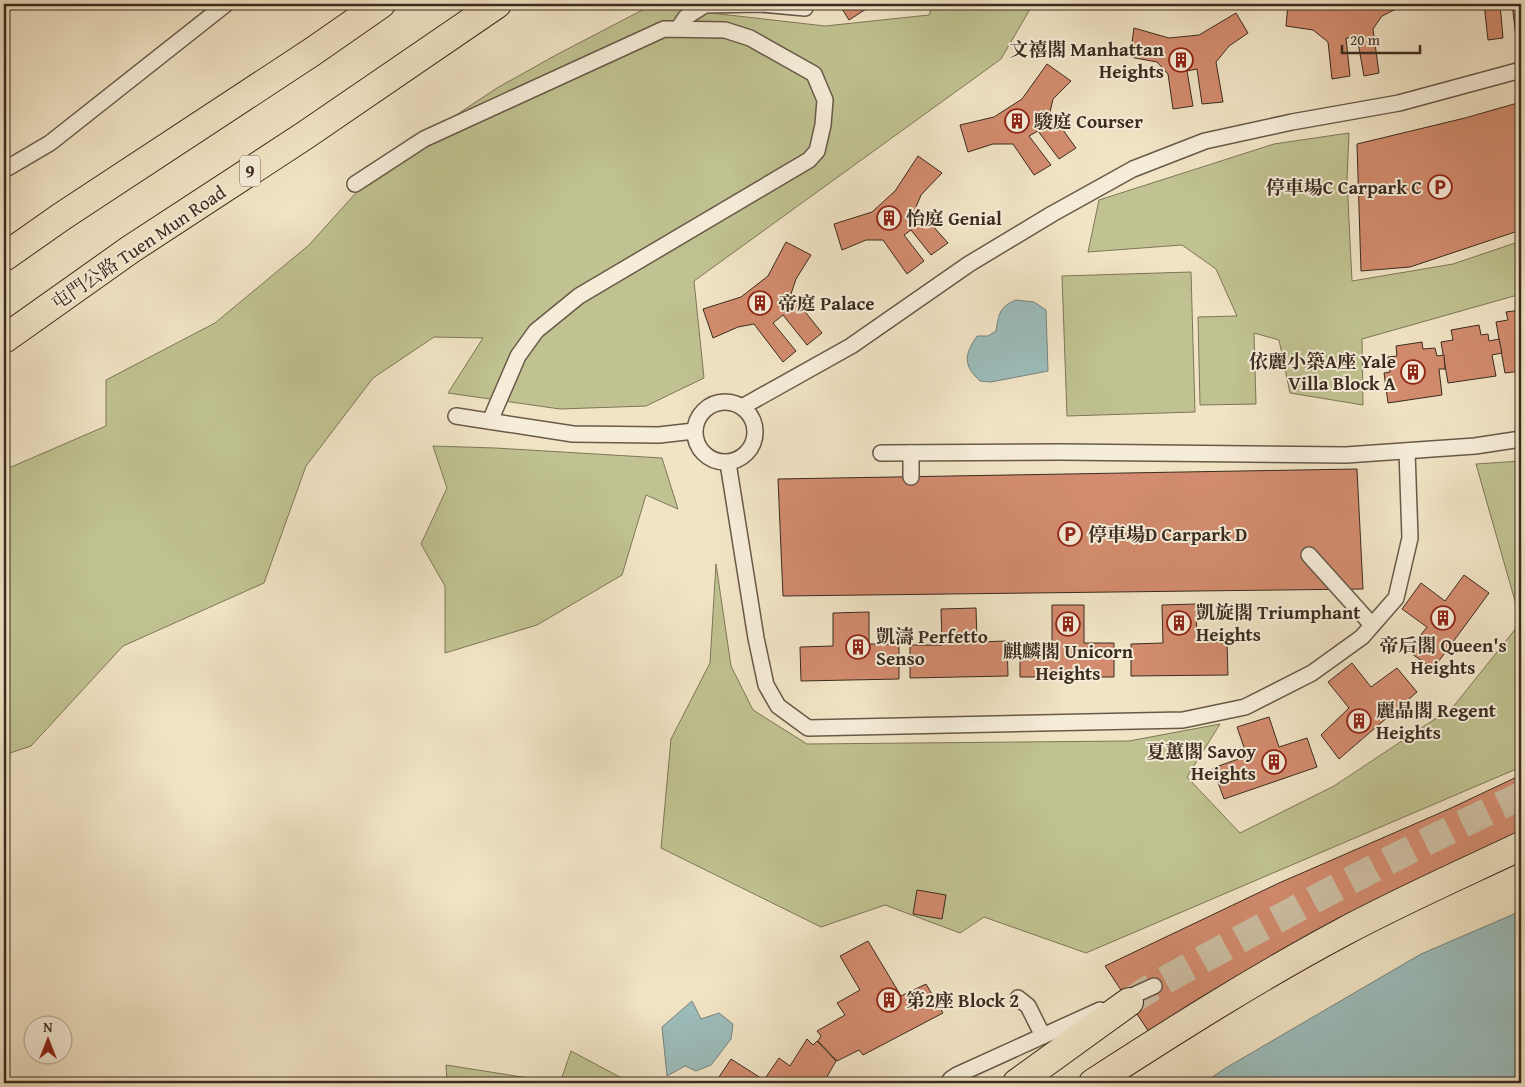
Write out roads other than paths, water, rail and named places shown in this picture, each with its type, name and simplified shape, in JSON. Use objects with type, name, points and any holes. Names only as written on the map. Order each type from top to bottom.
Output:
[{"type":"main road","points":[[4,258],[61,217],[312,52],[381,4]]},
{"type":"main road","name":"屯門公路 Tuen Mun Road","points":[[4,339],[131,250],[304,136],[497,4]]},
{"type":"main road","points":[[1093,1083],[1253,982],[1432,888],[1521,846]]},
{"type":"main road","points":[[1017,1083],[1129,1002]]},
{"type":"lane","points":[[4,170],[50,143],[226,4]]},
{"type":"lane","points":[[678,29],[686,17],[705,5],[761,4],[805,8]]},
{"type":"lane","points":[[355,184],[424,139],[664,29],[725,30],[750,38],[814,74],[825,100],[823,125],[817,151],[809,160],[579,296],[536,331],[518,356],[490,421]]},
{"type":"lane","points":[[742,407],[851,346],[970,264],[1133,168],[1205,141],[1292,122],[1399,104],[1521,70]]},
{"type":"lane","points":[[724,402],[742,407],[753,422],[755,431],[754,440],[750,448],[737,460],[728,463],[717,462],[708,458],[700,451],[694,431],[700,414],[707,408],[724,402]]},
{"type":"lane","points":[[456,416],[573,434],[659,435],[694,431]]},
{"type":"lane","points":[[881,453],[1346,454],[1475,446],[1521,439]]},
{"type":"lane","points":[[728,463],[756,638],[766,685],[778,706],[808,728],[1183,720],[1245,707],[1312,673],[1362,637],[1396,598],[1410,538],[1407,451]]},
{"type":"lane","points":[[910,453],[910,477]]},
{"type":"lane","points":[[1309,555],[1372,624]]},
{"type":"lane","points":[[948,1083],[957,1075],[1154,986]]},
{"type":"lane","points":[[1018,998],[1028,1006],[1043,1036]]},
{"type":"water","points":[[1016,300],[1034,302],[1046,310],[1048,371],[991,382],[980,381],[968,365],[967,360],[970,349],[977,336],[988,336],[996,331],[1003,308]]},
{"type":"water","points":[[1521,911],[1521,1083],[1204,1083],[1224,1069],[1421,954]]},
{"type":"water","points":[[692,1001],[701,1019],[719,1013],[733,1024],[731,1039],[711,1065],[696,1071],[685,1066],[667,1076],[662,1027]]},
{"type":"tunnel","points":[[1129,1002],[1154,986],[1336,888],[1521,796]]},
{"type":"place","name":"文禧閣 Manhattan Heights","points":[[1181,60]]},
{"type":"place","name":"駿庭 Courser","points":[[1017,121]]},
{"type":"place","name":"停車場C Carpark C","points":[[1440,187]]},
{"type":"place","name":"怡庭 Genial","points":[[889,218]]},
{"type":"place","name":"帝庭 Palace","points":[[760,303]]},
{"type":"place","name":"依麗小築A座 Yale Villa Block A","points":[[1413,372]]},
{"type":"place","name":"停車場D Carpark D","points":[[1070,534]]},
{"type":"place","name":"帝后閣 Queen's Heights","points":[[1443,618]]},
{"type":"place","name":"凱旋閣 Triumphant Heights","points":[[1179,623]]},
{"type":"place","name":"麒麟閣 Unicorn Heights","points":[[1068,624]]},
{"type":"place","name":"凱濤 Perfetto Senso","points":[[858,647]]},
{"type":"place","name":"麗晶閣 Regent Heights","points":[[1359,721]]},
{"type":"place","name":"夏蕙閣 Savoy Heights","points":[[1274,762]]},
{"type":"place","name":"第2座 Block 2","points":[[889,1000]]}]
